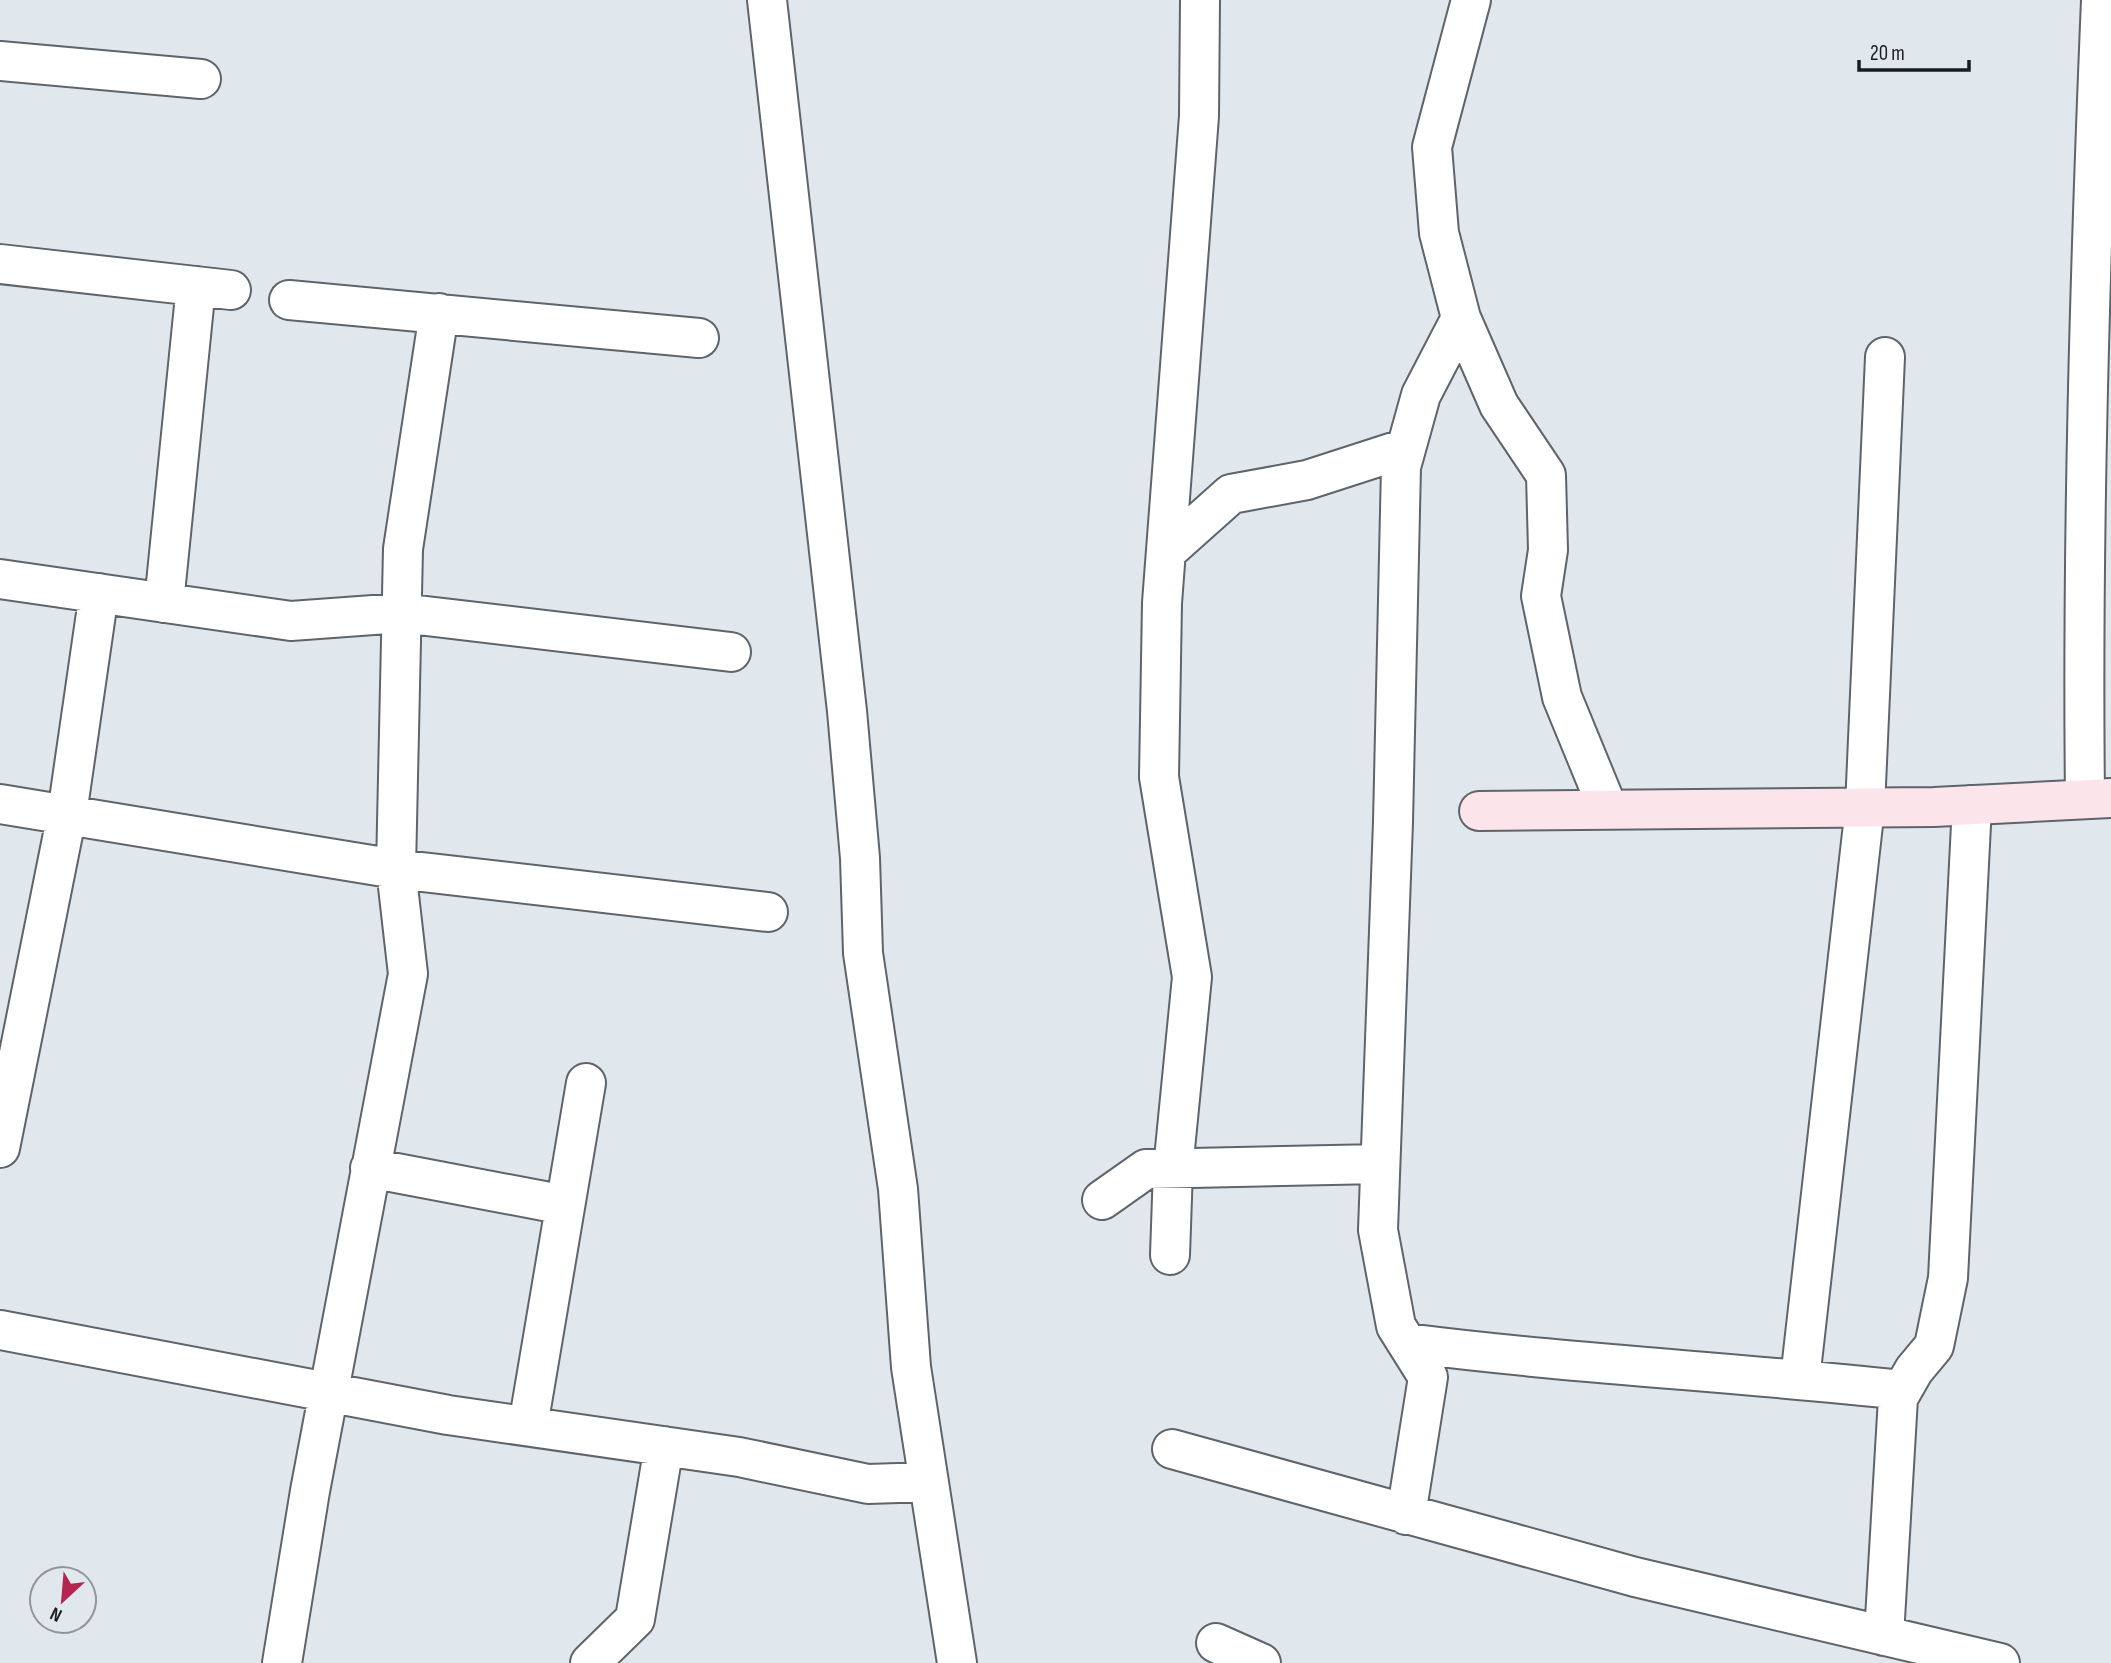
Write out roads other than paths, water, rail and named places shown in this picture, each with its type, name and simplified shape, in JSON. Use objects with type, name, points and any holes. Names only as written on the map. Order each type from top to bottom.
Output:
[{"type":"street","points":[[767,0],[847,711],[860,858],[863,953],[898,1189],[911,1367],[957,1663]]},
{"type":"street","points":[[1170,1255],[1173,1169],[1192,977],[1159,777],[1166,552],[1199,116],[1200,0]]},
{"type":"street","points":[[1471,0],[1432,147],[1438,233],[1461,318],[1499,405],[1546,475],[1548,550],[1541,596],[1562,698],[1608,809]]},
{"type":"street","points":[[1479,811],[1972,805],[2098,799],[2083,648],[2091,232],[2101,0]]},
{"type":"street","points":[[0,61],[201,79]]},
{"type":"street","points":[[0,264],[214,288],[164,603]]},
{"type":"street","points":[[289,300],[699,338]]},
{"type":"street","points":[[282,1663],[328,1390],[408,974],[396,869],[403,549],[439,313]]},
{"type":"street","points":[[1406,1515],[1428,1377],[1396,1326],[1378,1230],[1393,822],[1401,467],[1421,395],[1461,318]]},
{"type":"street","points":[[1800,1379],[1865,807],[1885,357]]},
{"type":"street","points":[[1166,552],[1231,494],[1307,480],[1406,448]]},
{"type":"street","points":[[0,579],[291,621],[401,613],[731,652]]},
{"type":"street","points":[[0,1148],[67,814],[99,593]]},
{"type":"street","points":[[0,804],[396,869],[768,912]]},
{"type":"street","points":[[1884,1636],[1898,1398],[1934,1346],[1948,1278],[1972,805]]},
{"type":"street","points":[[528,1426],[586,1083]]},
{"type":"street","points":[[1102,1200],[1146,1170],[1380,1164]]},
{"type":"street","points":[[370,1168],[565,1205]]},
{"type":"street","points":[[0,1330],[328,1390],[448,1415],[739,1457],[868,1483],[929,1482]]},
{"type":"street","points":[[1407,1343],[1528,1359],[1800,1379],[1902,1390]]},
{"type":"street","points":[[590,1663],[635,1619],[664,1446]]},
{"type":"street","points":[[1172,1449],[1635,1577],[2000,1663]]},
{"type":"street","points":[[1216,1643],[1261,1663]]}]
